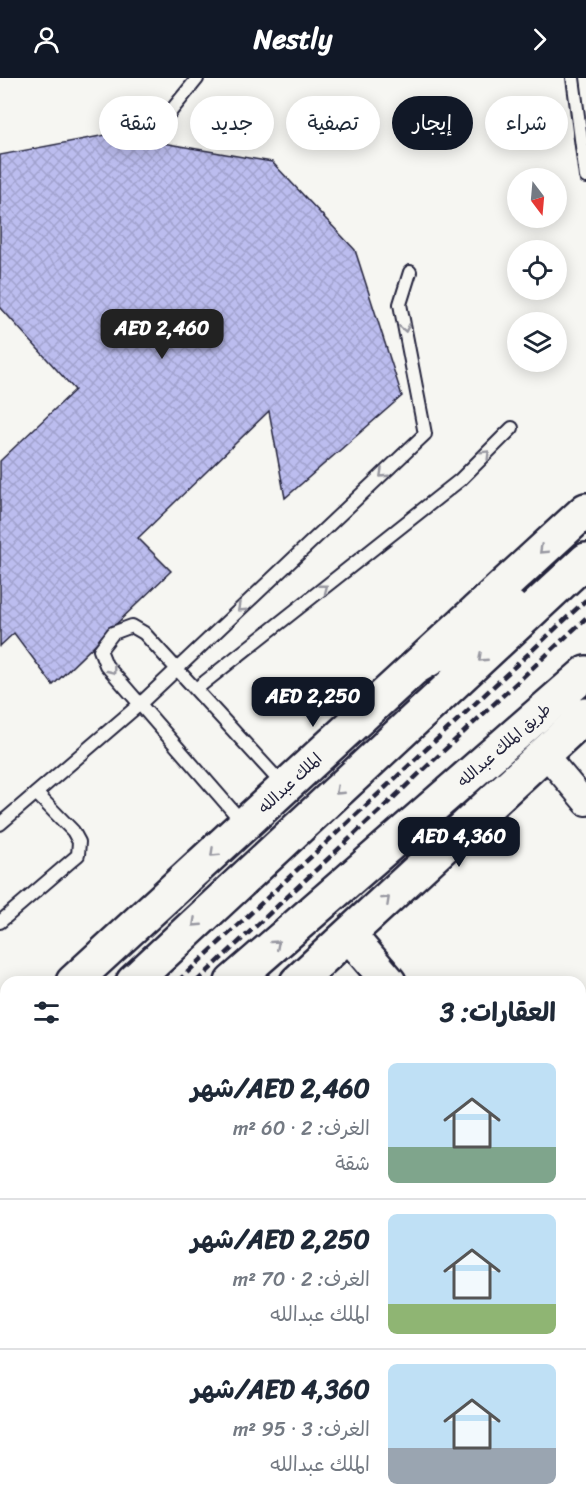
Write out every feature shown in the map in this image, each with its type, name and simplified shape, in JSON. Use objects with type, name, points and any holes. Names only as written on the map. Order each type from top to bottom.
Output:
[{"type":"main road","name":"الملك عبدالله","points":[[80,976],[586,510]]},
{"type":"main road","points":[[416,667],[496,620],[576,554],[586,550]]},
{"type":"main road","points":[[139,976],[586,560]]},
{"type":"main road","name":"طريق الملك عبدالله","points":[[239,976],[586,673]]},
{"type":"main road","points":[[311,976],[349,935],[586,715]]},
{"type":"main road","points":[[349,935],[384,976]]},
{"type":"street","points":[[544,753],[586,803]]},
{"type":"lane","points":[[573,78],[586,177]]},
{"type":"lane","points":[[178,103],[197,80]]},
{"type":"lane","points":[[0,824],[140,704],[425,434],[400,304],[410,272]]},
{"type":"lane","points":[[196,689],[460,480],[512,428]]},
{"type":"lane","points":[[245,824],[106,665],[100,650],[113,633],[132,626],[144,633],[285,788]]},
{"type":"lane","points":[[0,922],[78,855],[79,842],[73,831],[36,793]]},
{"type":"building","points":[[99,136],[99,150],[178,150],[178,146],[190,148],[190,150],[203,150],[272,162],[355,250],[402,396],[285,498],[269,411],[138,538],[171,571],[53,685],[14,633],[0,646],[0,461],[75,390],[0,307],[0,155]]},
{"type":"railway","points":[[183,976],[586,600]]},
{"type":"railway","points":[[202,976],[586,618]]}]
